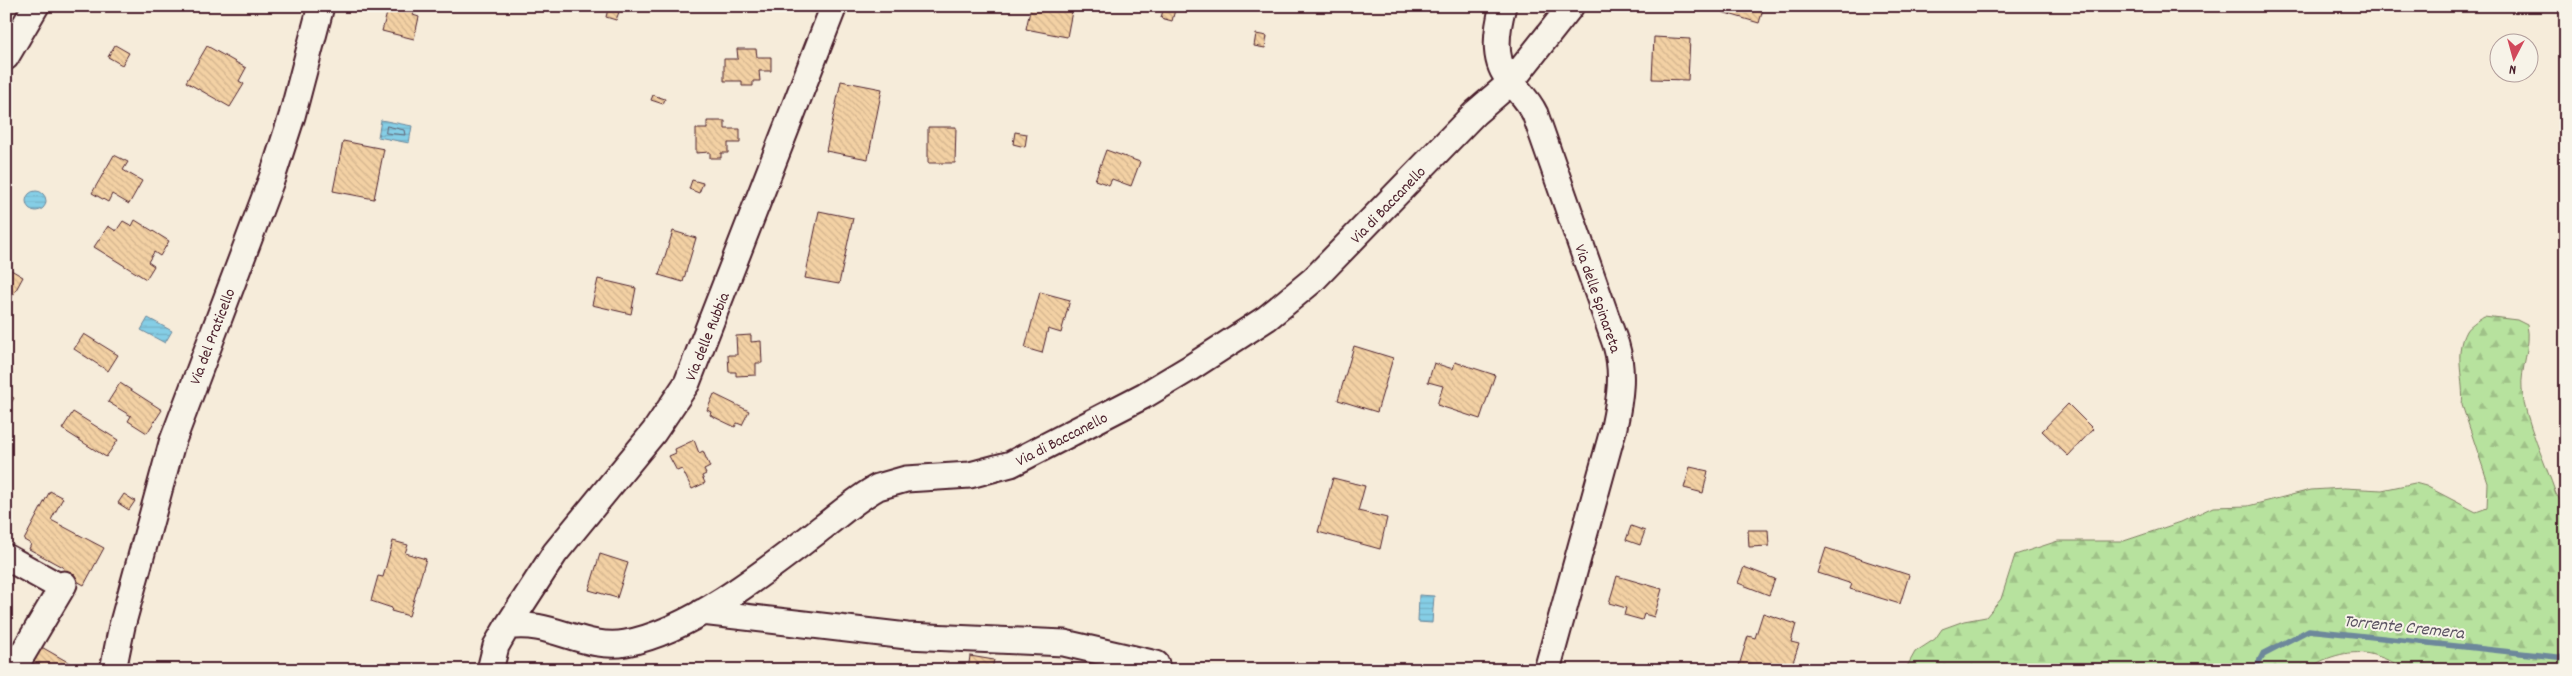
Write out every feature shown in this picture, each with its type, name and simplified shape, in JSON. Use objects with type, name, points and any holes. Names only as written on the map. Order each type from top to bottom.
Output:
[{"type":"street","points":[[6,58],[36,6]]},
{"type":"street","name":"Via del Praticello","points":[[113,670],[122,626],[172,443],[272,178],[292,116],[321,6]]},
{"type":"street","name":"Via delle Rubbia","points":[[508,627],[560,546],[654,432],[687,383],[834,6]]},
{"type":"street","points":[[1503,6],[1497,47],[1501,68],[1511,82]]},
{"type":"street","name":"Via di Baccanello","points":[[508,627],[535,626],[597,643],[619,644],[668,630],[702,612],[768,568],[878,487],[906,479],[978,474],[1011,464],[1130,403],[1220,349],[1267,318],[1302,290],[1475,113],[1511,82],[1571,6]]},
{"type":"street","name":"Via delle Spinareta","points":[[1511,82],[1526,97],[1535,114],[1621,364],[1621,388],[1614,427],[1547,670]]},
{"type":"street","points":[[6,557],[58,583],[13,670]]},
{"type":"street","points":[[702,612],[907,636],[1064,643],[1156,664]]},
{"type":"street","points":[[490,670],[496,646],[508,627]]},
{"type":"green space","points":[[2484,316],[2517,320],[2527,325],[2528,341],[2522,382],[2524,403],[2556,494],[2566,508],[2566,670],[2421,670],[2408,668],[2370,654],[2353,653],[2328,658],[2306,670],[1905,670],[1915,652],[1935,639],[1942,629],[1964,621],[1986,617],[2001,599],[2015,555],[2058,541],[2124,541],[2181,522],[2213,507],[2248,506],[2311,490],[2344,488],[2382,490],[2415,483],[2426,486],[2476,512],[2487,508],[2488,483],[2462,405],[2460,358],[2462,340],[2466,331]]},
{"type":"water","points":[[381,120],[412,126],[409,143],[378,137]]},
{"type":"water","points":[[36,191],[43,194],[46,201],[43,208],[36,211],[29,208],[26,201],[29,194]]},
{"type":"water","points":[[148,318],[172,331],[165,343],[141,330]]},
{"type":"water","points":[[1419,595],[1434,596],[1432,623],[1418,622]]},
{"type":"building","points":[[389,6],[416,6],[413,15],[419,17],[414,39],[382,31]]},
{"type":"building","points":[[1031,6],[1073,6],[1067,37],[1026,29]]},
{"type":"building","points":[[1164,6],[1176,6],[1172,21],[1161,18]]},
{"type":"building","points":[[1724,6],[1764,6],[1759,23],[1722,12]]},
{"type":"building","points":[[608,9],[619,12],[616,20],[606,17]]},
{"type":"building","points":[[1256,34],[1267,36],[1265,48],[1254,46]]},
{"type":"building","points":[[1654,37],[1690,39],[1688,80],[1652,79]]},
{"type":"building","points":[[115,45],[129,53],[122,65],[108,57]]},
{"type":"building","points":[[207,46],[246,68],[239,81],[244,84],[230,107],[186,82]]},
{"type":"building","points":[[737,49],[756,49],[757,57],[771,57],[771,71],[759,71],[760,81],[753,81],[753,86],[742,86],[742,81],[724,81],[724,59],[738,59]]},
{"type":"building","points":[[841,81],[882,89],[868,159],[826,151]]},
{"type":"building","points":[[653,95],[665,99],[663,104],[651,100]]},
{"type":"building","points":[[707,121],[725,121],[725,129],[740,129],[740,143],[728,143],[728,153],[721,153],[721,158],[710,158],[710,152],[696,153],[696,129],[707,129]]},
{"type":"building","points":[[928,127],[956,127],[955,163],[928,163]]},
{"type":"building","points":[[1015,132],[1027,134],[1025,147],[1013,144]]},
{"type":"building","points":[[343,141],[384,149],[374,199],[333,191]]},
{"type":"building","points":[[1106,150],[1140,162],[1131,186],[1112,179],[1109,185],[1095,180]]},
{"type":"building","points":[[114,155],[128,162],[123,170],[142,181],[129,204],[112,194],[108,202],[92,193]]},
{"type":"building","points":[[692,180],[703,183],[699,193],[689,189]]},
{"type":"building","points":[[819,211],[853,218],[839,284],[805,278]]},
{"type":"building","points":[[135,220],[169,241],[160,256],[154,252],[148,262],[154,266],[146,279],[94,247],[108,226],[116,231],[123,221],[132,226]]},
{"type":"building","points":[[673,231],[696,238],[683,282],[659,275]]},
{"type":"building","points":[[6,267],[23,277],[11,299],[6,296]]},
{"type":"building","points":[[598,279],[636,288],[631,314],[592,305]]},
{"type":"building","points":[[1040,292],[1070,300],[1061,333],[1048,329],[1042,353],[1025,348]]},
{"type":"building","points":[[84,334],[118,355],[108,371],[74,349]]},
{"type":"building","points":[[751,335],[751,342],[761,341],[762,363],[756,363],[756,375],[736,376],[736,372],[729,372],[728,355],[737,355],[736,336]]},
{"type":"building","points":[[1354,346],[1393,358],[1377,412],[1338,400]]},
{"type":"building","points":[[1455,362],[1495,375],[1480,419],[1437,405],[1443,386],[1428,382],[1434,363],[1453,369]]},
{"type":"building","points":[[120,383],[162,410],[147,433],[128,421],[131,416],[108,402]]},
{"type":"building","points":[[6,394],[14,398],[6,412]]},
{"type":"building","points":[[714,394],[749,411],[742,425],[737,423],[735,427],[710,415],[711,412],[707,410]]},
{"type":"building","points":[[2068,404],[2093,429],[2068,456],[2042,431]]},
{"type":"building","points":[[73,412],[118,440],[106,457],[62,429]]},
{"type":"building","points":[[694,440],[699,453],[703,451],[710,467],[704,470],[706,474],[702,476],[705,483],[692,489],[682,469],[677,471],[669,456],[676,453],[675,449]]},
{"type":"building","points":[[1690,467],[1708,471],[1703,493],[1684,488]]},
{"type":"building","points":[[1333,478],[1365,486],[1358,511],[1387,518],[1380,549],[1318,532]]},
{"type":"building","points":[[50,491],[63,498],[51,520],[104,548],[84,585],[62,573],[64,568],[29,549],[31,544],[24,540]]},
{"type":"building","points":[[124,494],[135,501],[129,510],[118,503]]},
{"type":"building","points":[[1631,526],[1645,531],[1640,545],[1626,540]]},
{"type":"building","points":[[1748,530],[1768,530],[1769,546],[1749,547]]},
{"type":"building","points":[[393,541],[408,545],[405,553],[426,559],[409,616],[391,611],[392,608],[371,601],[378,576],[383,577]]},
{"type":"building","points":[[1826,548],[1909,575],[1900,604],[1850,589],[1852,584],[1818,573]]},
{"type":"building","points":[[600,554],[628,563],[617,598],[589,590]]},
{"type":"building","points":[[1744,567],[1775,579],[1769,595],[1738,583]]},
{"type":"building","points":[[1617,576],[1662,589],[1654,617],[1644,614],[1642,620],[1624,615],[1626,608],[1609,603]]},
{"type":"building","points":[[1763,613],[1796,624],[1791,642],[1799,644],[1792,665],[1783,662],[1780,670],[1738,669],[1748,636],[1755,638]]},
{"type":"building","points":[[38,645],[82,670],[24,670]]},
{"type":"building","points":[[970,656],[994,660],[992,669],[995,670],[968,670]]},
{"type":"building","points":[[905,664],[920,670],[903,670]]},
{"type":"waterway","name":"Torrente Cremera","points":[[2255,670],[2263,654],[2309,630],[2566,658]]}]
